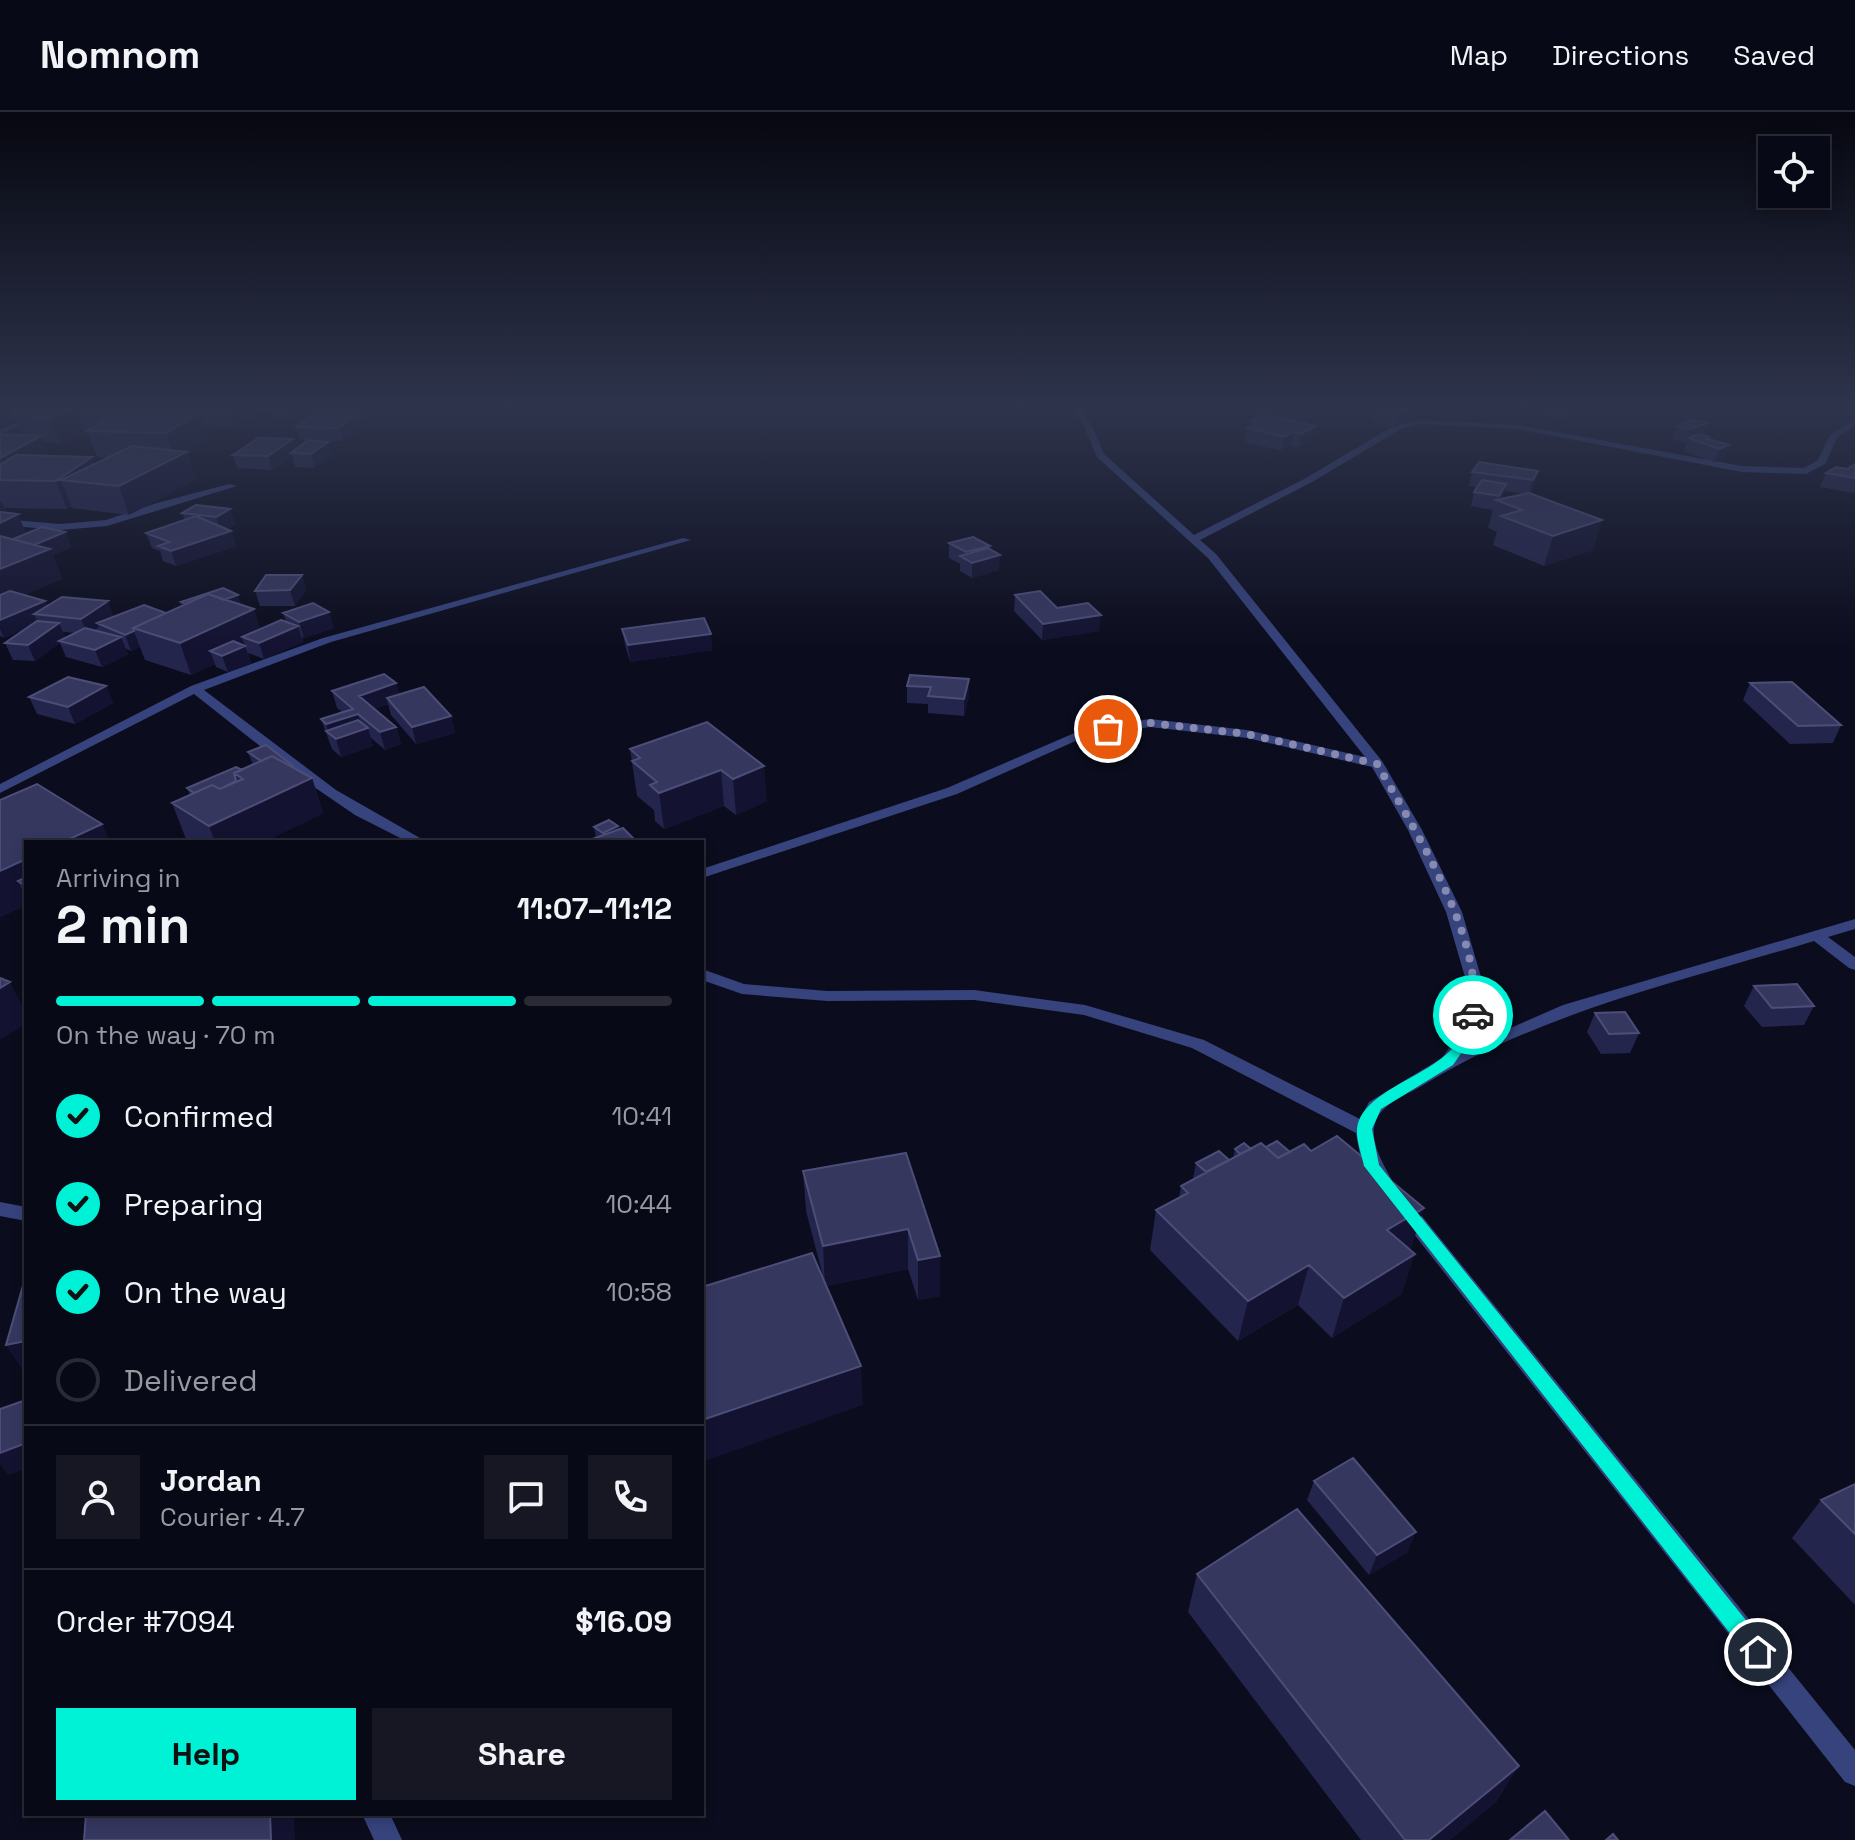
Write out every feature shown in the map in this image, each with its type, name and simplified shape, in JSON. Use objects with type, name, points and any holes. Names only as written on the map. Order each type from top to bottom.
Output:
[{"type":"street","points":[[0,522],[61,527],[107,523],[226,488]]},
{"type":"street","points":[[1136,488],[1212,556],[1377,764],[1415,830],[1454,912],[1473,977],[1473,1026],[1448,1062]]},
{"type":"street","points":[[1193,539],[1294,488]]},
{"type":"street","points":[[0,789],[195,689],[327,640],[686,540]]},
{"type":"street","points":[[195,689],[333,794],[415,840]]},
{"type":"street","points":[[704,873],[952,791],[1086,732],[1150,723],[1247,734],[1377,764]]},
{"type":"street","points":[[1855,924],[1569,1009],[1448,1062],[1375,1106],[1364,1129],[1372,1166],[1661,1533],[1855,1772]]},
{"type":"street","points":[[1816,935],[1855,965]]},
{"type":"street","points":[[704,975],[742,989],[827,996],[974,995],[1085,1010],[1198,1044],[1364,1129]]},
{"type":"street","points":[[0,1209],[24,1214]]},
{"type":"street","points":[[377,1816],[388,1840]]},
{"type":"building","points":[[1477,488],[1504,488],[1499,496],[1474,492]]},
{"type":"building","points":[[1529,493],[1602,520],[1553,536],[1501,516],[1522,510],[1496,500]]},
{"type":"building","points":[[196,505],[230,509],[216,517],[182,513]]},
{"type":"building","points":[[0,512],[18,514],[0,523]]},
{"type":"building","points":[[196,516],[231,531],[171,551],[158,546],[169,542],[146,533]]},
{"type":"building","points":[[42,527],[65,532],[34,545],[13,539]]},
{"type":"building","points":[[0,536],[50,549],[0,569]]},
{"type":"building","points":[[973,537],[990,546],[966,552],[949,543]]},
{"type":"building","points":[[988,548],[1000,555],[972,563],[960,556]]},
{"type":"building","points":[[266,575],[302,575],[290,590],[255,591]]},
{"type":"building","points":[[223,588],[238,595],[224,600],[208,594],[185,604],[181,602]]},
{"type":"building","points":[[10,591],[45,601],[0,620],[0,595]]},
{"type":"building","points":[[1040,591],[1057,608],[1088,603],[1101,615],[1043,624],[1015,595]]},
{"type":"building","points":[[208,594],[254,609],[180,643],[133,628]]},
{"type":"building","points":[[62,597],[108,601],[81,619],[34,614]]},
{"type":"building","points":[[313,603],[329,612],[299,622],[283,613]]},
{"type":"building","points":[[144,605],[166,613],[125,635],[97,623]]},
{"type":"building","points":[[704,618],[711,634],[628,645],[622,629]]},
{"type":"building","points":[[281,620],[298,626],[259,643],[242,637]]},
{"type":"building","points":[[37,621],[59,623],[28,645],[5,643]]},
{"type":"building","points":[[85,628],[121,637],[95,650],[59,641]]},
{"type":"building","points":[[233,641],[245,646],[222,656],[210,651]]},
{"type":"building","points":[[384,674],[396,683],[359,696],[396,727],[380,732],[358,714],[326,724],[321,719],[353,709],[332,691]]},
{"type":"building","points":[[910,675],[969,679],[964,699],[928,696],[931,687],[907,686]]},
{"type":"building","points":[[68,677],[106,686],[68,707],[29,697]]},
{"type":"building","points":[[1792,682],[1841,725],[1798,726],[1750,683]]},
{"type":"building","points":[[424,687],[451,716],[412,727],[387,698]]},
{"type":"building","points":[[358,720],[368,728],[336,739],[326,731]]},
{"type":"building","points":[[707,722],[764,766],[733,779],[721,770],[659,793],[650,785],[657,782],[632,761],[640,758],[630,749]]},
{"type":"building","points":[[266,745],[293,766],[272,756],[261,761],[248,752]]},
{"type":"building","points":[[272,756],[312,778],[209,826],[172,803],[212,785],[220,789],[243,779],[234,773]]},
{"type":"building","points":[[236,767],[242,770],[234,773],[236,781],[220,789],[212,785],[194,793],[187,788]]},
{"type":"building","points":[[37,784],[102,824],[67,840],[24,840],[24,860],[0,871],[0,800]]},
{"type":"building","points":[[609,820],[618,826],[603,833],[594,827]]},
{"type":"building","points":[[623,828],[635,840],[590,840]]},
{"type":"building","points":[[0,978],[10,982],[0,988]]},
{"type":"building","points":[[1797,984],[1814,1006],[1772,1008],[1754,986]]},
{"type":"building","points":[[1625,1012],[1639,1033],[1609,1034],[1595,1013]]},
{"type":"building","points":[[1337,1136],[1424,1208],[1387,1230],[1415,1254],[1344,1298],[1309,1265],[1248,1301],[1156,1210],[1188,1193],[1181,1186],[1261,1143],[1278,1158],[1304,1144],[1311,1151]]},
{"type":"building","points":[[1277,1141],[1290,1152],[1278,1158],[1266,1147]]},
{"type":"building","points":[[1244,1143],[1251,1149],[1240,1154],[1235,1149]]},
{"type":"building","points":[[1219,1151],[1229,1160],[1206,1172],[1196,1163]]},
{"type":"building","points":[[906,1153],[940,1256],[918,1260],[908,1229],[823,1246],[803,1171]]},
{"type":"building","points":[[812,1253],[861,1366],[704,1419],[704,1286]]},
{"type":"building","points":[[24,1282],[24,1341],[6,1345]]},
{"type":"building","points":[[24,1401],[24,1444],[0,1453],[0,1409]]},
{"type":"building","points":[[1353,1458],[1416,1532],[1377,1555],[1314,1481]]},
{"type":"building","points":[[1855,1484],[1855,1534],[1821,1500]]},
{"type":"building","points":[[1297,1509],[1519,1766],[1429,1840],[1405,1840],[1197,1574]]},
{"type":"building","points":[[1545,1811],[1569,1840],[1510,1840]]},
{"type":"building","points":[[86,1816],[270,1816],[271,1840],[84,1840]]},
{"type":"way so far","points":[[1108,729],[1150,723],[1247,734],[1377,764],[1415,830],[1454,912],[1473,977],[1473,1015]]},
{"type":"route","points":[[1473,1015],[1473,1026],[1448,1062],[1375,1106],[1364,1129],[1372,1166],[1758,1652]]}]
